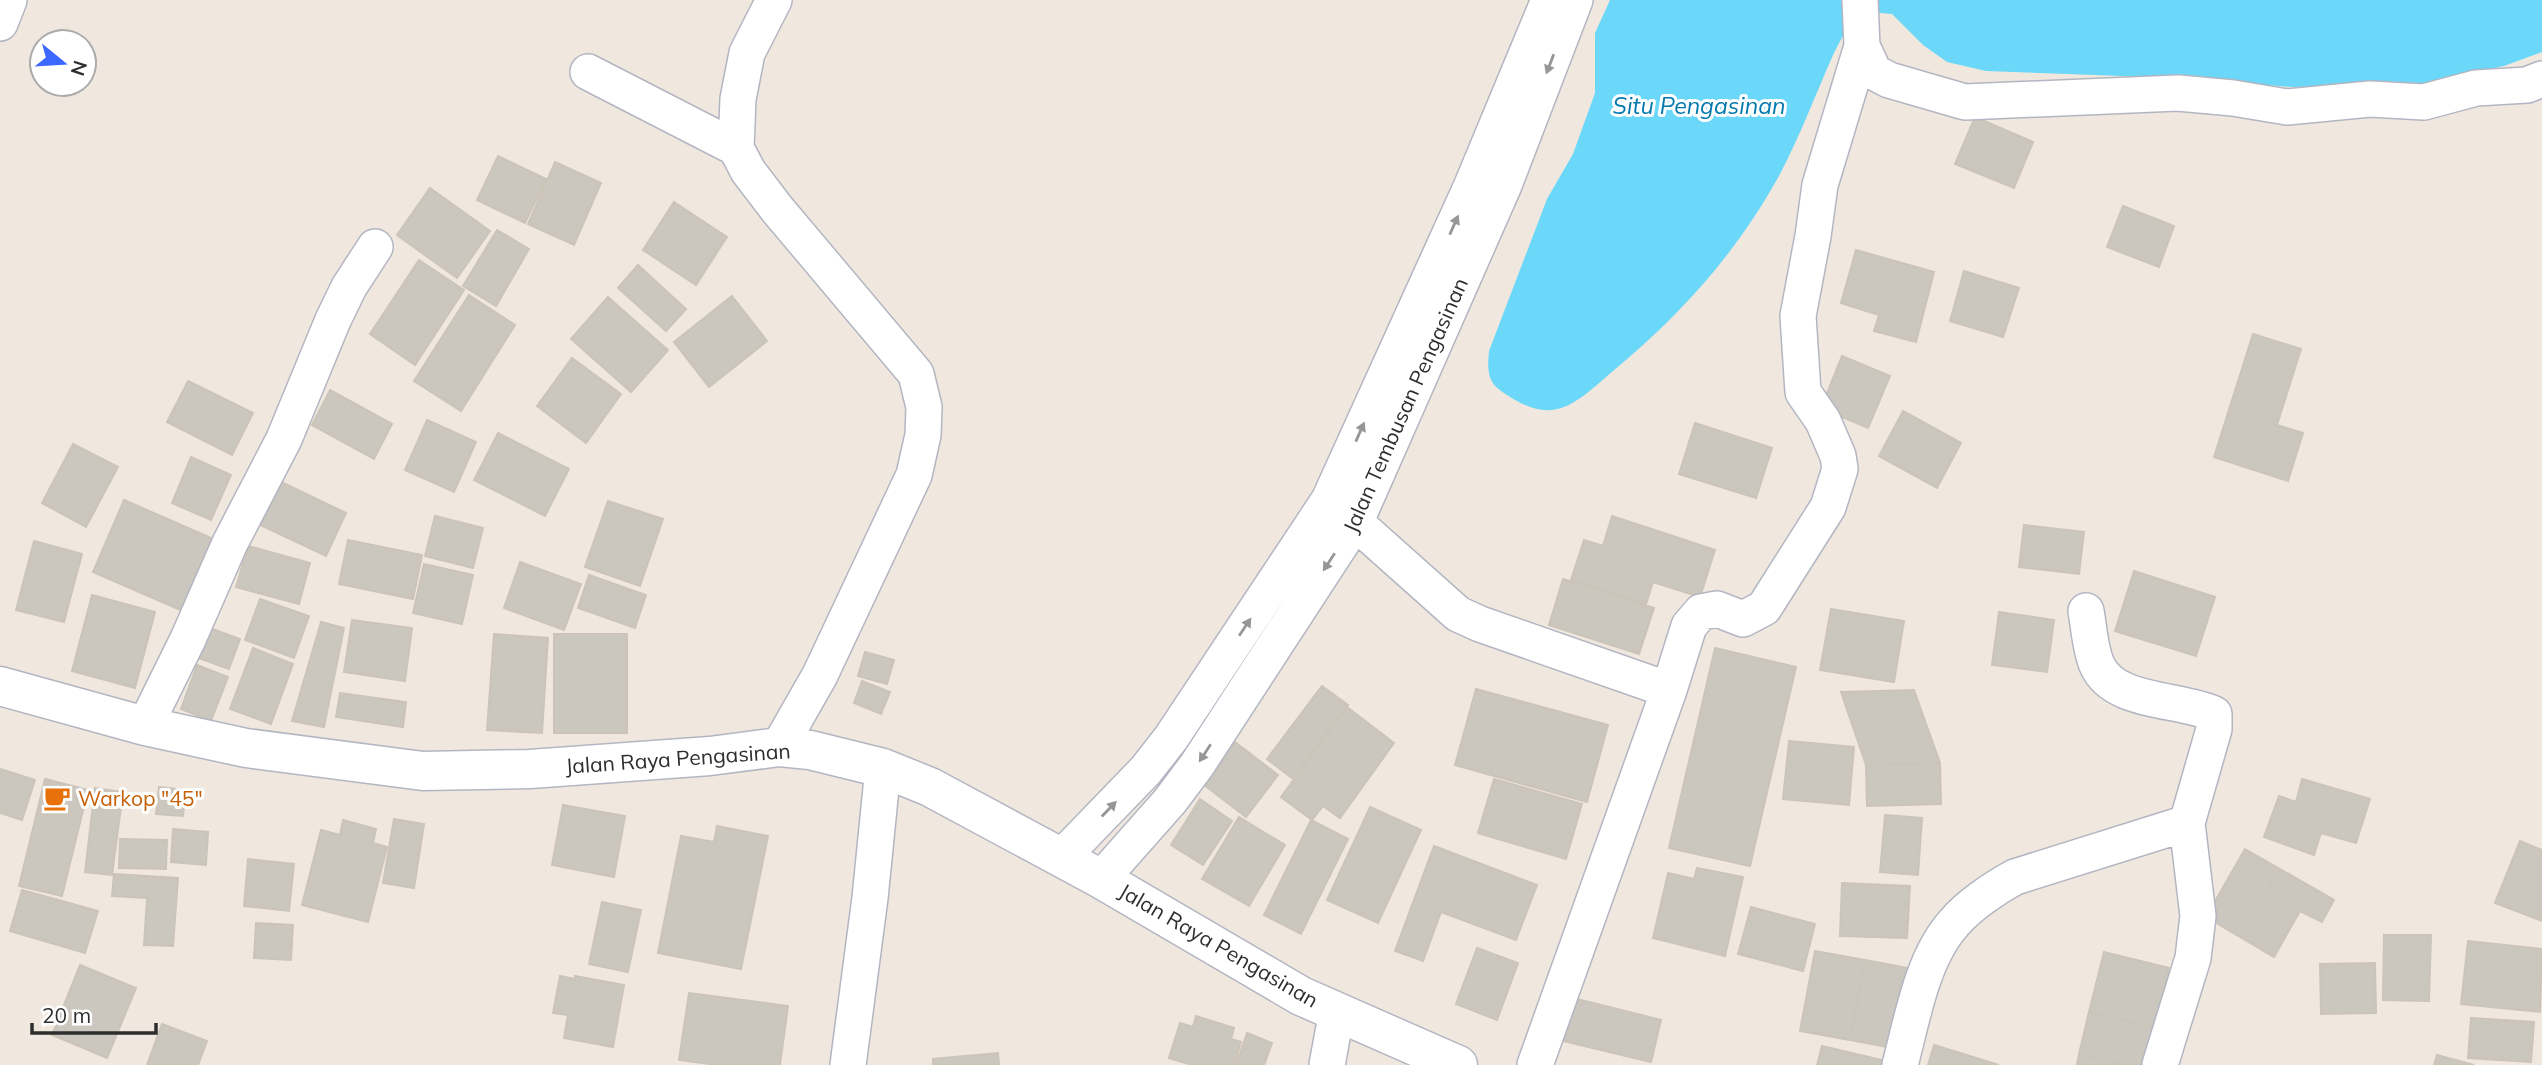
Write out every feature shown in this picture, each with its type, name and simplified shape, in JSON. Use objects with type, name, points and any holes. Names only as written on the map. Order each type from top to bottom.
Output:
[{"type":"main road","name":"Jalan Raya Pengasinan","points":[[0,686],[145,726],[246,748],[423,771],[530,769],[710,756],[779,747],[810,750],[883,768],[930,787],[1101,879],[1301,996],[1458,1065]]},
{"type":"street","points":[[0,23],[9,0]]},
{"type":"street","points":[[774,0],[747,53],[738,99],[736,149],[748,171],[777,209],[916,374],[924,407],[923,436],[914,475],[820,675],[779,747]]},
{"type":"street","name":"Jalan Tembusan Pengasinan","points":[[1062,858],[1146,770],[1343,511],[1549,0]]},
{"type":"street","name":"Jalan Tembusan Pengasinan","points":[[1101,879],[1170,801],[1197,765],[1343,511],[1504,185],[1575,0]]},
{"type":"street","points":[[1861,20],[1874,72],[1965,102],[2178,93],[2287,107],[2370,99],[2424,102],[2476,88],[2527,85],[2542,79]]},
{"type":"street","points":[[1535,1065],[1669,690],[1689,626],[1701,612],[1717,609],[1743,619],[1764,608],[1828,507],[1840,469],[1838,456],[1823,421],[1803,392],[1798,316],[1820,185],[1861,20]]},
{"type":"street","points":[[588,72],[736,149]]},
{"type":"street","points":[[145,726],[188,639],[230,543],[284,439],[333,320],[349,287],[374,247]]},
{"type":"street","points":[[1343,511],[1458,614],[1669,690]]},
{"type":"street","points":[[2086,611],[2097,664],[2109,681],[2129,693],[2199,707],[2214,714],[2214,729],[2187,823],[2198,916],[2194,948],[2185,991],[2160,1065]]},
{"type":"street","points":[[848,1065],[870,898],[883,768]]},
{"type":"street","points":[[1900,1065],[1922,984],[1940,943],[1954,922],[2015,877],[2187,823]]},
{"type":"street","points":[[1326,1065],[1337,1011]]},
{"type":"water","name":"Situ Pengasinan","points":[[1610,0],[2542,0],[2542,52],[2504,66],[2422,84],[2292,87],[2177,78],[1986,71],[1947,62],[1923,45],[1892,14],[1858,11],[1834,53],[1780,174],[1727,255],[1662,327],[1591,390],[1558,409],[1532,408],[1501,391],[1492,382],[1488,369],[1489,351],[1547,199],[1573,154],[1595,93],[1595,33]]},
{"type":"building","points":[[1975,117],[2033,142],[2014,188],[1955,164]]},
{"type":"building","points":[[498,156],[546,179],[525,223],[477,200]]},
{"type":"building","points":[[555,162],[601,183],[574,245],[528,224]]},
{"type":"building","points":[[430,188],[490,231],[457,278],[397,235]]},
{"type":"building","points":[[674,202],[727,237],[696,285],[643,250]]},
{"type":"building","points":[[2123,206],[2174,226],[2159,267],[2107,247]]},
{"type":"building","points":[[497,230],[529,249],[496,306],[463,286]]},
{"type":"building","points":[[1856,250],[1934,272],[1916,342],[1874,331],[1879,315],[1841,303]]},
{"type":"building","points":[[419,260],[464,290],[415,365],[370,334]]},
{"type":"building","points":[[638,265],[686,309],[666,331],[618,288]]},
{"type":"building","points":[[1964,271],[2019,288],[2003,337],[1950,321]]},
{"type":"building","points":[[469,295],[515,325],[461,411],[414,381]]},
{"type":"building","points":[[732,296],[767,341],[709,387],[674,342]]},
{"type":"building","points":[[608,297],[668,350],[631,392],[571,339]]},
{"type":"building","points":[[2253,334],[2301,349],[2277,425],[2303,433],[2288,481],[2214,457]]},
{"type":"building","points":[[1842,356],[1890,376],[1868,428],[1821,408]]},
{"type":"building","points":[[572,358],[621,394],[586,443],[537,406]]},
{"type":"building","points":[[188,381],[253,413],[232,455],[167,422]]},
{"type":"building","points":[[330,390],[392,424],[374,459],[312,425]]},
{"type":"building","points":[[1903,411],[1961,443],[1937,488],[1879,456]]},
{"type":"building","points":[[427,420],[476,442],[454,492],[405,470]]},
{"type":"building","points":[[1695,423],[1772,448],[1756,498],[1679,474]]},
{"type":"building","points":[[498,433],[569,469],[545,516],[474,480]]},
{"type":"building","points":[[73,444],[118,467],[86,527],[42,503]]},
{"type":"building","points":[[191,457],[231,475],[211,520],[172,503]]},
{"type":"building","points":[[277,480],[346,513],[326,556],[256,523]]},
{"type":"building","points":[[124,500],[218,541],[187,613],[93,572]]},
{"type":"building","points":[[608,501],[663,519],[640,586],[585,567]]},
{"type":"building","points":[[435,516],[483,528],[473,568],[425,556]]},
{"type":"building","points":[[1612,516],[1715,550],[1700,597],[1653,582],[1646,604],[1571,580],[1584,540],[1603,546]]},
{"type":"building","points":[[2024,525],[2084,532],[2079,574],[2019,567]]},
{"type":"building","points":[[348,540],[422,555],[413,599],[339,584]]},
{"type":"building","points":[[34,541],[82,554],[64,622],[16,610]]},
{"type":"building","points":[[248,546],[310,563],[299,604],[236,587]]},
{"type":"building","points":[[520,562],[581,584],[564,630],[504,608]]},
{"type":"building","points":[[424,564],[473,575],[462,624],[413,613]]},
{"type":"building","points":[[2134,571],[2215,597],[2196,656],[2115,631]]},
{"type":"building","points":[[589,575],[646,595],[635,628],[578,608]]},
{"type":"building","points":[[1563,579],[1654,608],[1639,654],[1549,625]]},
{"type":"building","points":[[92,595],[155,612],[135,688],[72,671]]},
{"type":"building","points":[[260,599],[309,616],[294,658],[245,640]]},
{"type":"building","points":[[1831,609],[1904,621],[1894,682],[1820,670]]},
{"type":"building","points":[[1999,612],[2054,620],[2047,672],[1992,665]]},
{"type":"building","points":[[352,620],[412,628],[405,681],[344,672]]},
{"type":"building","points":[[321,622],[344,628],[324,727],[292,721]]},
{"type":"building","points":[[202,625],[240,639],[229,669],[190,655]]},
{"type":"building","points":[[494,634],[548,638],[542,733],[487,730]]},
{"type":"building","points":[[554,634],[627,634],[627,733],[554,733]]},
{"type":"building","points":[[253,648],[293,664],[271,724],[230,709]]},
{"type":"building","points":[[1715,648],[1796,667],[1750,866],[1669,848]]},
{"type":"building","points":[[865,652],[894,660],[887,684],[858,676]]},
{"type":"building","points":[[197,665],[228,677],[211,721],[181,709]]},
{"type":"building","points":[[862,681],[890,692],[881,714],[854,703]]},
{"type":"building","points":[[1322,686],[1348,705],[1292,778],[1267,759]]},
{"type":"building","points":[[1476,689],[1608,725],[1587,802],[1455,765]]},
{"type":"building","points":[[1914,690],[1940,763],[1866,765],[1841,692]]},
{"type":"building","points":[[340,693],[406,702],[403,727],[336,717]]},
{"type":"building","points":[[1347,707],[1394,743],[1340,818],[1323,806],[1312,820],[1281,797]]},
{"type":"building","points":[[1789,741],[1854,747],[1849,805],[1783,799]]},
{"type":"building","points":[[1235,742],[1278,775],[1246,817],[1203,784]]},
{"type":"building","points":[[1940,763],[1941,804],[1867,806],[1866,765]]},
{"type":"building","points":[[0,769],[35,780],[22,820],[0,813]]},
{"type":"building","points":[[45,779],[88,790],[62,896],[19,886]]},
{"type":"building","points":[[1494,779],[1582,804],[1566,859],[1478,833]]},
{"type":"building","points":[[2302,779],[2370,799],[2356,843],[2321,833],[2314,855],[2264,837],[2279,796],[2296,802]]},
{"type":"building","points":[[159,787],[186,790],[183,816],[156,814]]},
{"type":"building","points":[[95,788],[123,792],[112,875],[85,872]]},
{"type":"building","points":[[1200,799],[1232,821],[1203,865],[1171,845]]},
{"type":"building","points":[[563,805],[625,816],[614,877],[552,865]]},
{"type":"building","points":[[1370,807],[1421,830],[1378,923],[1327,900]]},
{"type":"building","points":[[1885,815],[1922,818],[1918,875],[1880,872]]},
{"type":"building","points":[[1239,817],[1285,845],[1249,906],[1202,879]]},
{"type":"building","points":[[394,819],[424,824],[414,888],[383,883]]},
{"type":"building","points":[[343,820],[376,829],[373,843],[387,847],[368,922],[302,905],[321,830],[340,835]]},
{"type":"building","points":[[1311,820],[1348,839],[1301,934],[1264,915]]},
{"type":"building","points":[[717,826],[768,836],[741,969],[658,953],[681,836],[714,842]]},
{"type":"building","points":[[173,829],[208,832],[206,865],[171,862]]},
{"type":"building","points":[[120,839],[167,840],[166,869],[119,868]]},
{"type":"building","points":[[2520,841],[2542,850],[2542,921],[2495,903]]},
{"type":"building","points":[[1434,846],[1537,885],[1516,940],[1441,912],[1423,961],[1395,951]]},
{"type":"building","points":[[2245,849],[2280,869],[2240,937],[2206,917]]},
{"type":"building","points":[[248,859],[294,864],[289,911],[244,906]]},
{"type":"building","points":[[1697,868],[1743,877],[1725,956],[1653,938],[1668,873],[1694,879]]},
{"type":"building","points":[[2280,869],[2334,900],[2322,922],[2300,911],[2274,957],[2240,937]]},
{"type":"building","points":[[114,874],[178,878],[173,946],[144,945],[147,898],[112,896]]},
{"type":"building","points":[[1842,883],[1910,886],[1907,938],[1840,936]]},
{"type":"building","points":[[22,890],[98,911],[85,953],[10,931]]},
{"type":"building","points":[[602,902],[641,910],[628,972],[589,964]]},
{"type":"building","points":[[1751,907],[1815,924],[1803,971],[1738,954]]},
{"type":"building","points":[[256,923],[293,925],[291,960],[254,958]]},
{"type":"building","points":[[2384,935],[2431,935],[2429,1001],[2383,1000]]},
{"type":"building","points":[[2468,941],[2542,949],[2540,1012],[2461,1004]]},
{"type":"building","points":[[1477,948],[1518,963],[1497,1020],[1456,1004]]},
{"type":"building","points":[[1815,951],[1865,960],[1850,1040],[1800,1031]]},
{"type":"building","points":[[2104,952],[2169,968],[2155,1028],[2089,1012]]},
{"type":"building","points":[[1865,960],[1908,968],[1893,1048],[1850,1040]]},
{"type":"building","points":[[2375,963],[2376,1013],[2321,1014],[2320,964]]},
{"type":"building","points":[[80,965],[136,988],[107,1058],[52,1035]]},
{"type":"building","points":[[560,976],[624,985],[613,1047],[564,1038],[568,1015],[553,1013]]},
{"type":"building","points":[[689,993],[788,1006],[780,1065],[717,1065],[679,1060]]},
{"type":"building","points":[[1569,997],[1661,1020],[1651,1062],[1559,1040]]},
{"type":"building","points":[[2089,1012],[2155,1028],[2145,1065],[2123,1065],[2079,1054]]},
{"type":"building","points":[[1196,1016],[1234,1028],[1231,1039],[1241,1042],[1234,1065],[1192,1065],[1169,1058],[1180,1023],[1193,1027]]},
{"type":"building","points":[[2471,1018],[2534,1022],[2531,1062],[2468,1058]]},
{"type":"building","points":[[162,1024],[207,1041],[198,1065],[147,1065]]},
{"type":"building","points":[[1247,1033],[1272,1043],[1264,1065],[1236,1065]]},
{"type":"building","points":[[1934,1045],[1999,1065],[1928,1065]]},
{"type":"building","points":[[1822,1046],[1890,1062],[1889,1065],[1817,1065]]},
{"type":"building","points":[[998,1053],[999,1065],[933,1065],[933,1059]]},
{"type":"building","points":[[2079,1054],[2123,1065],[2077,1065]]},
{"type":"building","points":[[2437,1055],[2474,1065],[2434,1065]]},
{"type":"place","name":"Warkop \"45\"","points":[[57,798]]}]
